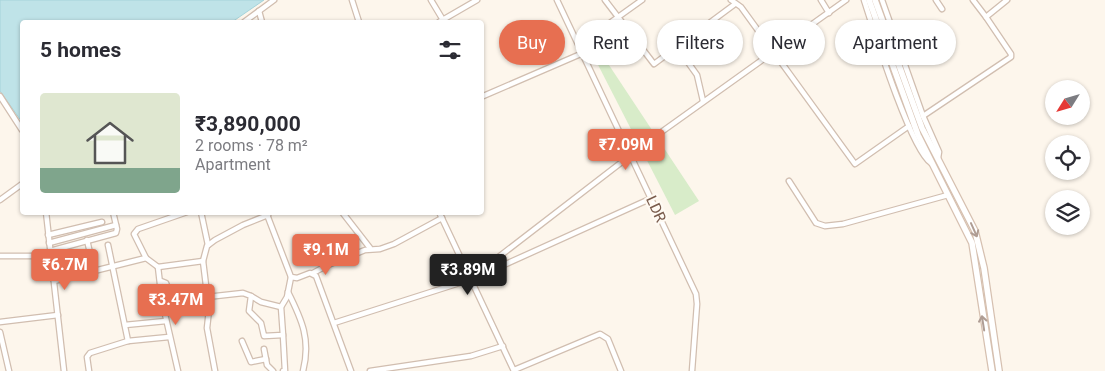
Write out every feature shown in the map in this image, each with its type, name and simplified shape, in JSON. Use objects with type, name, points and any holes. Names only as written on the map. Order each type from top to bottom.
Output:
[{"type":"main road","points":[[869,0],[911,116],[927,153],[935,160],[978,239],[999,371]]},
{"type":"main road","points":[[875,0],[948,195],[972,244],[992,371]]},
{"type":"main road","points":[[954,206],[960,203]]},
{"type":"street","points":[[247,20],[274,0]]},
{"type":"street","points":[[352,0],[357,20]]},
{"type":"street","points":[[443,20],[476,0]]},
{"type":"street","name":"LDR","points":[[557,0],[575,37]]},
{"type":"street","points":[[605,0],[651,63],[657,63]]},
{"type":"street","points":[[615,20],[642,0]]},
{"type":"street","points":[[821,0],[829,12]]},
{"type":"street","points":[[818,20],[846,0]]},
{"type":"street","points":[[864,0],[923,158],[935,160],[939,152],[923,116],[882,0]]},
{"type":"street","points":[[936,0],[942,9]]},
{"type":"street","points":[[923,116],[1011,56],[973,0]]},
{"type":"street","points":[[986,17],[1008,0]]},
{"type":"street","points":[[434,1],[441,20]]},
{"type":"street","points":[[711,20],[733,2],[741,7],[753,24]]},
{"type":"street","points":[[259,12],[261,20]]},
{"type":"street","points":[[484,96],[575,56]]},
{"type":"street","name":"LDR","points":[[589,65],[652,198],[696,297],[692,371]]},
{"type":"street","points":[[690,65],[697,75],[703,101]]},
{"type":"street","points":[[470,279],[631,155],[753,65]]},
{"type":"street","points":[[783,65],[855,164],[910,126]]},
{"type":"street","points":[[0,96],[20,127]]},
{"type":"street","points":[[789,181],[816,223],[825,226],[843,224],[948,195]]},
{"type":"street","points":[[0,200],[20,185]]},
{"type":"street","points":[[334,323],[470,279],[535,252],[652,198]]},
{"type":"street","points":[[46,215],[64,371]]},
{"type":"street","points":[[0,256],[50,254],[88,240],[116,233],[114,215]]},
{"type":"street","points":[[178,215],[134,232],[146,258],[158,268],[162,301],[178,371]]},
{"type":"street","points":[[202,215],[208,245],[202,261],[208,297],[206,328],[215,371]]},
{"type":"street","points":[[208,245],[265,215]]},
{"type":"street","points":[[267,215],[291,277],[288,292],[281,307],[285,371]]},
{"type":"street","points":[[344,215],[370,248]]},
{"type":"street","points":[[440,215],[514,370],[600,334],[608,339],[621,371]]},
{"type":"street","points":[[291,277],[297,278],[313,273],[370,248],[380,249],[394,244],[442,218]]},
{"type":"street","points":[[48,235],[102,222]]},
{"type":"street","points":[[49,244],[116,225]]},
{"type":"street","points":[[84,227],[94,270]]},
{"type":"street","points":[[108,245],[114,266],[128,341]]},
{"type":"street","points":[[54,281],[146,258]]},
{"type":"street","points":[[158,268],[202,261]]},
{"type":"street","points":[[313,273],[334,323],[351,371]]},
{"type":"street","points":[[161,281],[166,283],[173,303]]},
{"type":"street","points":[[288,292],[303,327],[308,345],[303,371]]},
{"type":"street","points":[[208,297],[243,293],[261,302],[281,307]]},
{"type":"street","points":[[251,296],[250,311],[261,323],[264,336],[283,335]]},
{"type":"street","points":[[0,322],[58,315]]},
{"type":"street","points":[[126,324],[166,321]]},
{"type":"street","points":[[0,332],[10,371]]},
{"type":"street","points":[[88,371],[88,355],[128,341],[169,337]]},
{"type":"street","points":[[242,341],[251,362],[266,359]]},
{"type":"street","points":[[370,371],[471,356],[503,346]]},
{"type":"street","points":[[264,350],[267,365],[273,371]]},
{"type":"green space","points":[[598,65],[609,65],[699,201],[675,215]]},
{"type":"water","points":[[0,0],[264,0],[235,20],[20,20],[20,119],[0,91]]}]
